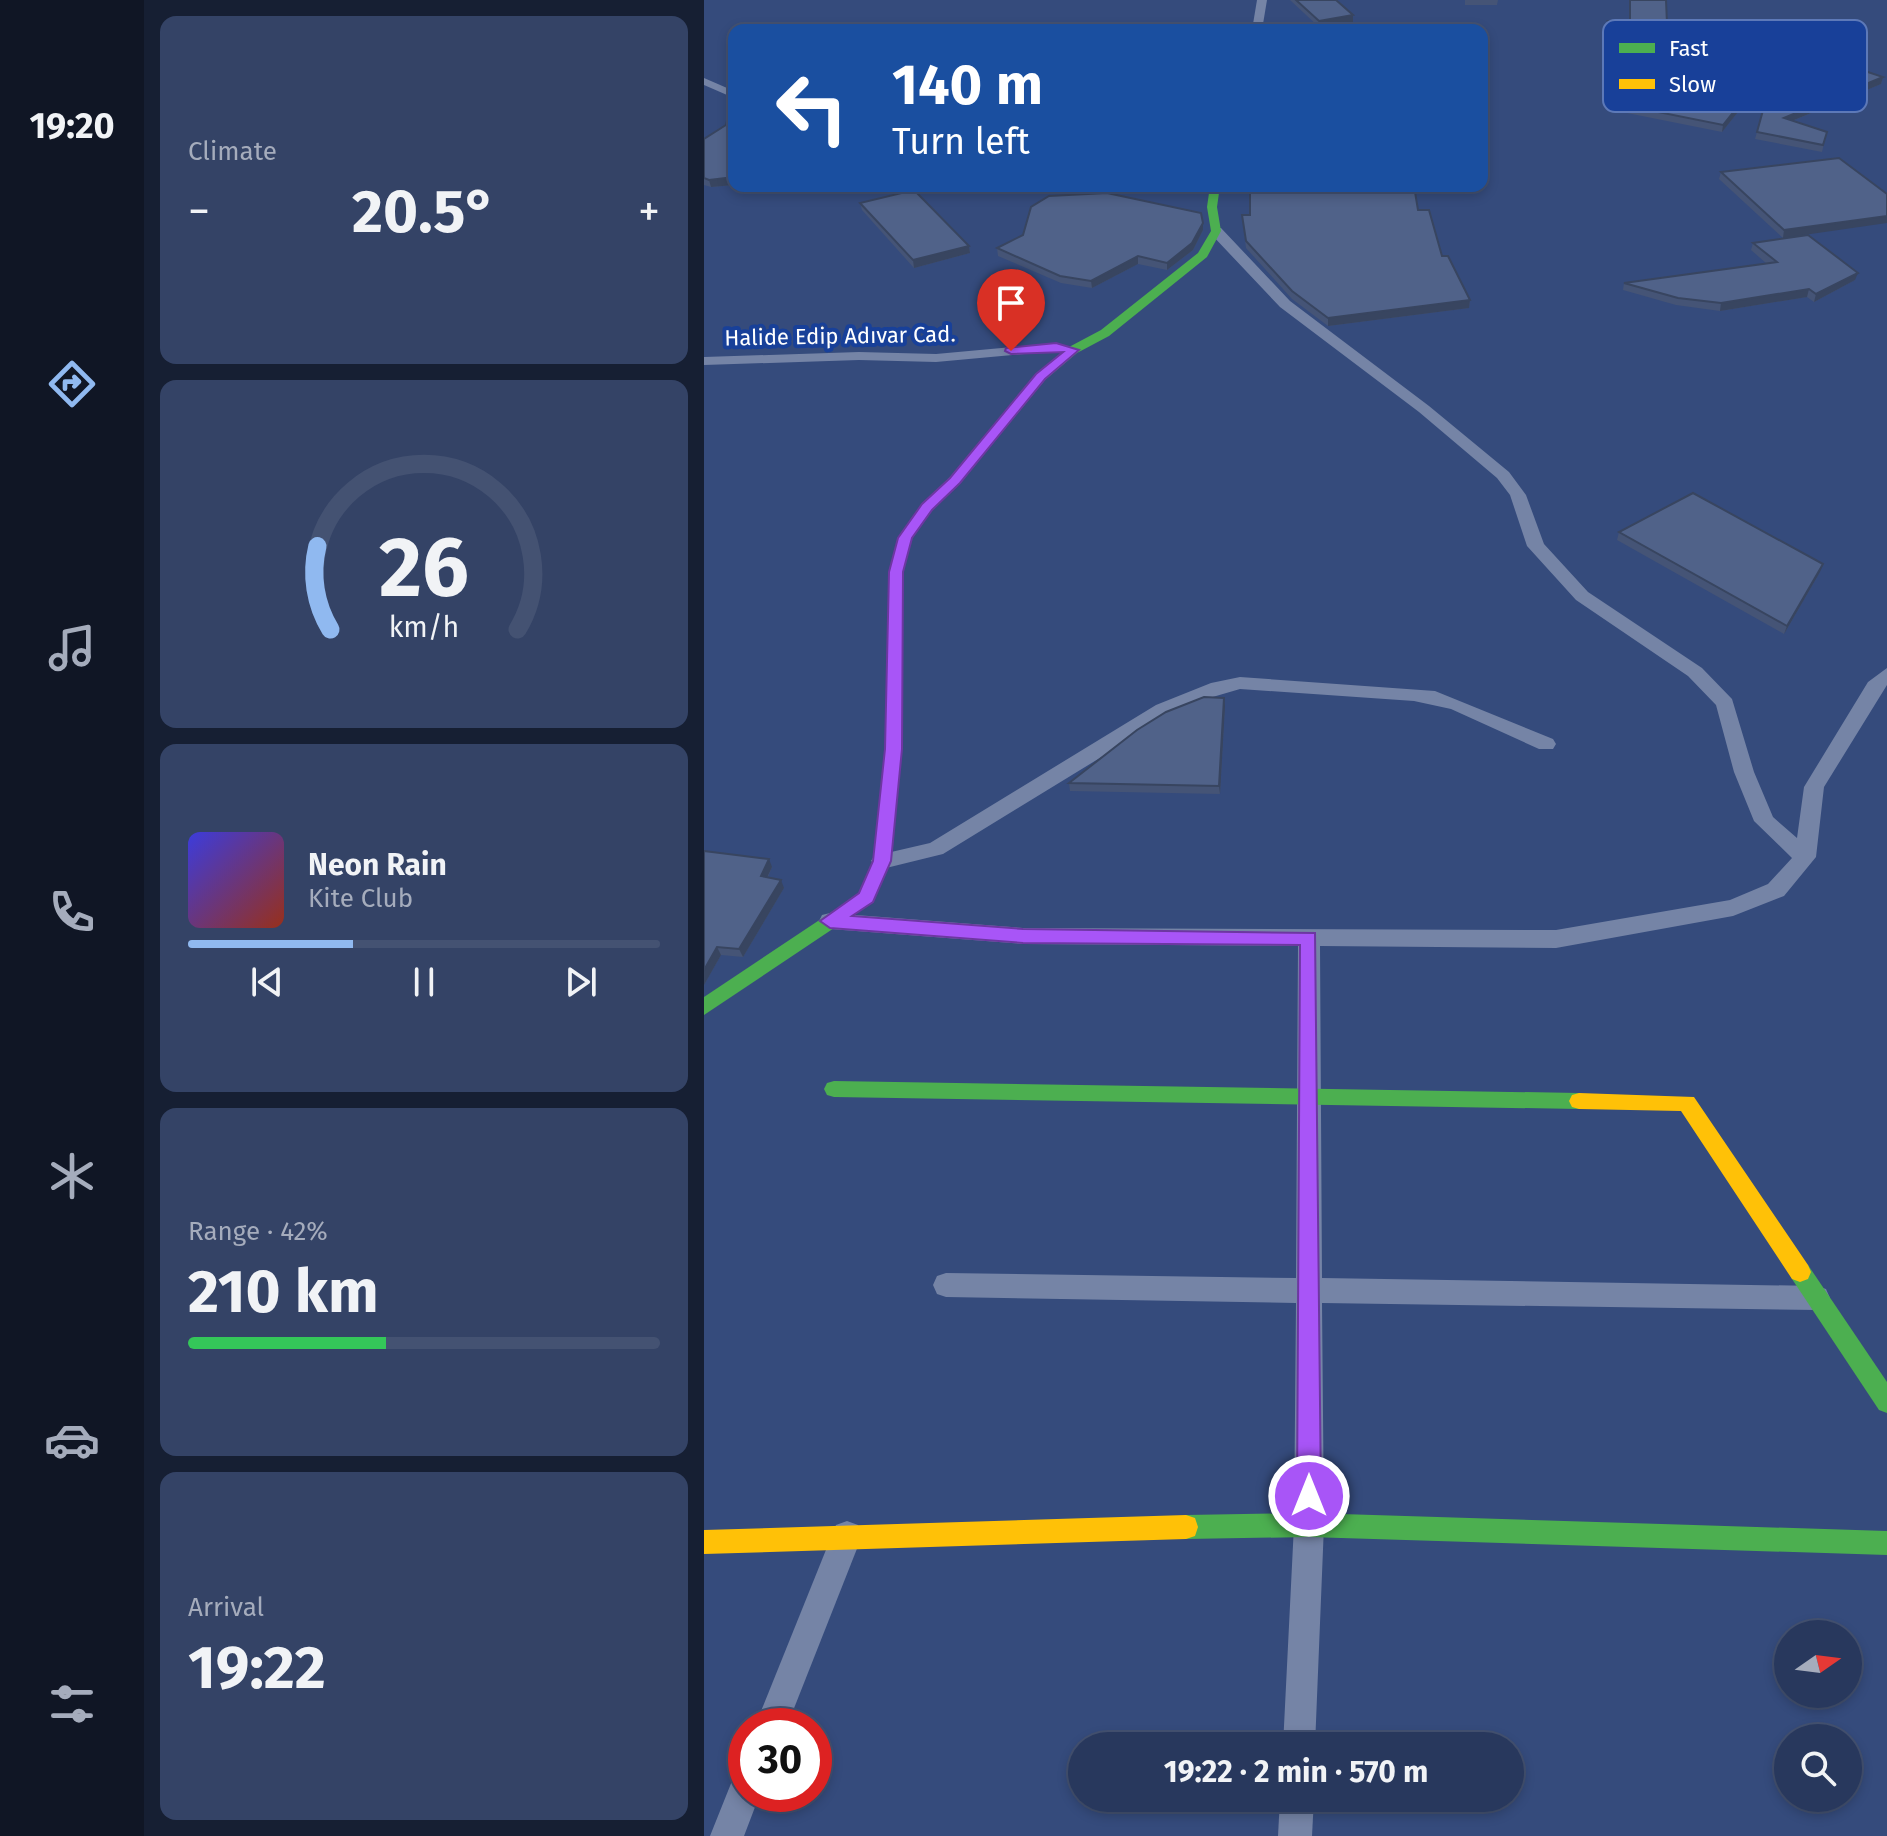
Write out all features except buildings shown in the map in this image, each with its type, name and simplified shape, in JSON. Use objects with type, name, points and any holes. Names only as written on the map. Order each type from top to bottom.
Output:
[{"type":"street","points":[[1258,24],[1262,0]]},
{"type":"street","points":[[704,81],[728,92]]},
{"type":"street","points":[[1214,192],[1212,207],[1216,231],[1285,304],[1348,355],[1424,409],[1503,475],[1518,495],[1536,546],[1582,596],[1695,672],[1725,703],[1744,772],[1764,821],[1805,857]]},
{"type":"street","points":[[704,1007],[867,897],[882,861],[893,749],[896,572],[905,538],[927,507],[955,480],[1041,377],[1073,350],[1105,333],[1175,280],[1203,255],[1216,231]]},
{"type":"street","name":"Halide Edip Adıvar Cad.","points":[[704,361],[859,356],[936,358],[1056,347],[1073,350]]},
{"type":"street","points":[[830,921],[1023,936],[1556,939],[1733,908],[1776,890],[1805,857],[1814,787],[1875,686],[1887,674]]},
{"type":"street","points":[[882,861],[936,849],[1163,710],[1201,690],[1230,682],[1263,680],[1355,693],[1441,699],[1546,744]]},
{"type":"street","points":[[1300,1732],[1309,1525],[1309,938]]},
{"type":"street","points":[[834,1089],[1687,1103],[1887,1402]]},
{"type":"street","points":[[946,1285],[1817,1298]]},
{"type":"street","points":[[704,1542],[1309,1525],[1887,1543]]},
{"type":"street","points":[[778,1708],[847,1536]]},
{"type":"street","points":[[727,1836],[736,1812]]},
{"type":"street","points":[[1295,1836],[1296,1812]]},
{"type":"traffic: fast","points":[[704,1007],[867,897],[882,861],[893,749],[896,572],[905,538],[927,507],[955,480],[1041,377],[1073,350],[1105,333],[1203,255],[1216,231],[1212,207],[1214,192]]},
{"type":"traffic: fast","points":[[834,1089],[1579,1101]]},
{"type":"traffic: fast","points":[[1800,1272],[1887,1402]]},
{"type":"traffic: fast","points":[[1186,1527],[1309,1525],[1887,1543]]},
{"type":"traffic: slow","points":[[1579,1101],[1687,1103],[1800,1272]]},
{"type":"traffic: slow","points":[[704,1542],[1186,1527]]},
{"type":"route","points":[[1011,351],[1056,347],[1073,350],[1041,377],[955,480],[927,507],[905,538],[896,572],[893,749],[882,861],[867,897],[830,921],[1023,936],[1309,938],[1309,1496]]}]
